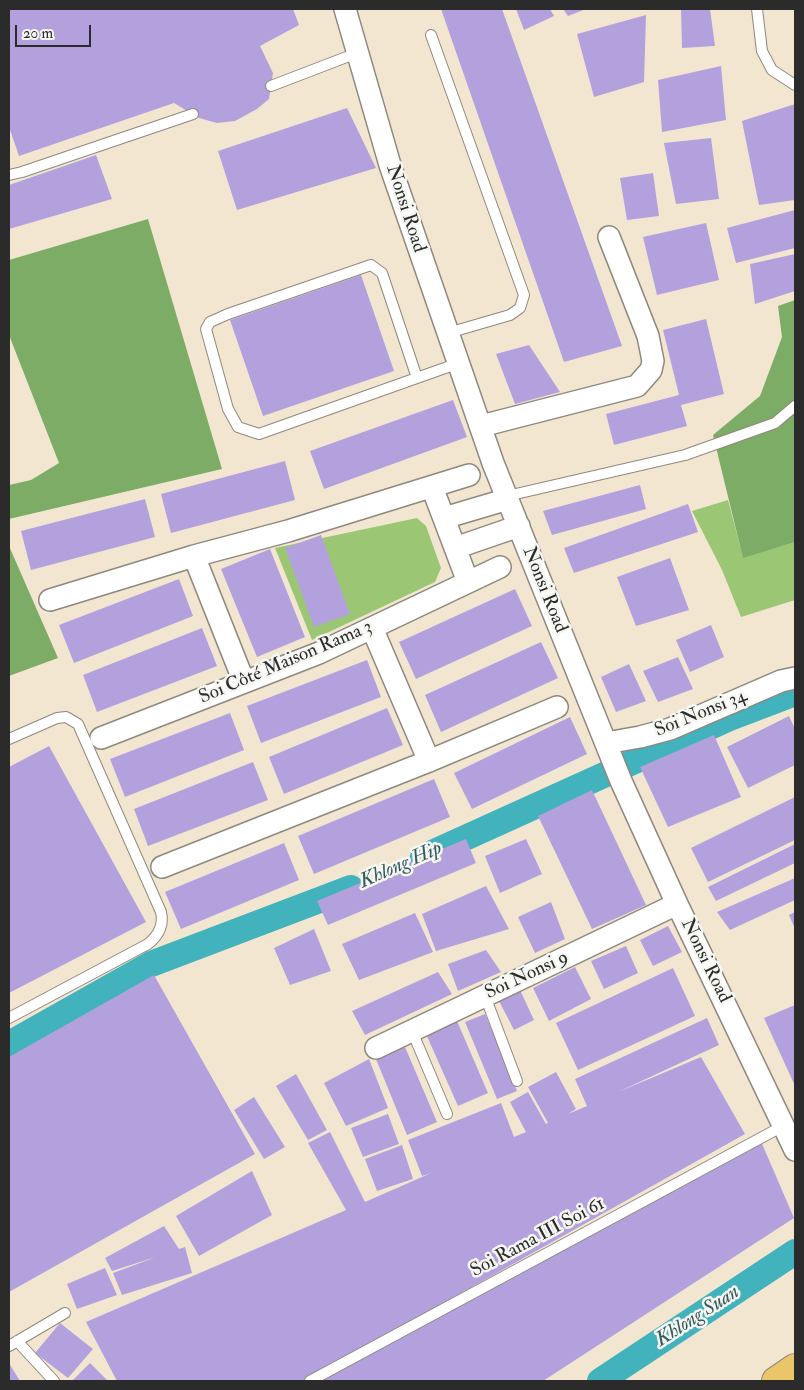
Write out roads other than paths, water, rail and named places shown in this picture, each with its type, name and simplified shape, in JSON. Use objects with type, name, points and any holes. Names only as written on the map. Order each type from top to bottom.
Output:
[{"type":"main road","points":[[776,1381],[795,1368]]},
{"type":"street","name":"Nonsi Road","points":[[345,9],[390,165],[494,463],[621,780],[677,904],[795,1150]]},
{"type":"street","points":[[481,426],[637,386],[651,370],[653,361],[648,336],[609,237]]},
{"type":"street","points":[[50,600],[194,556],[288,531],[469,475]]},
{"type":"street","points":[[432,487],[468,582]]},
{"type":"street","points":[[444,518],[508,498]]},
{"type":"street","points":[[455,548],[519,526]]},
{"type":"street","points":[[194,556],[244,682]]},
{"type":"street","name":"Soi Côté Maison Rama 3","points":[[101,738],[319,653],[500,568]]},
{"type":"street","points":[[372,628],[429,761]]},
{"type":"street","name":"Soi Nonsi 34","points":[[608,750],[640,737],[670,729],[781,681],[795,678]]},
{"type":"street","points":[[162,867],[429,761],[557,707]]},
{"type":"street","name":"Soi Nonsi 9","points":[[376,1048],[677,904]]},
{"type":"lane","points":[[757,9],[762,51],[772,70],[795,85]]},
{"type":"lane","points":[[431,36],[524,295],[520,308],[510,315],[448,333]]},
{"type":"lane","points":[[271,86],[357,53]]},
{"type":"lane","points":[[9,175],[193,114]]},
{"type":"lane","points":[[417,378],[382,273],[371,265],[228,314],[210,322],[206,329],[228,408],[238,427],[259,434],[417,378],[459,363]]},
{"type":"lane","points":[[508,498],[685,455],[775,423],[795,406]]},
{"type":"lane","points":[[9,740],[57,718],[66,717],[78,724],[161,912],[162,919],[161,929],[148,944],[9,1018]]},
{"type":"lane","points":[[485,996],[517,1081]]},
{"type":"lane","points":[[412,1030],[447,1114]]},
{"type":"lane","name":"Soi Rama III Soi 61","points":[[310,1381],[783,1126]]},
{"type":"lane","points":[[54,1381],[13,1344],[65,1313]]},
{"type":"waterway","name":"Khlong Hip","points":[[423,857],[732,717],[795,693]]},
{"type":"waterway","name":"Khlong Hip","points":[[9,1044],[151,964],[351,888]]},
{"type":"waterway","name":"Khlong Suan","points":[[600,1381],[795,1252]]}]
